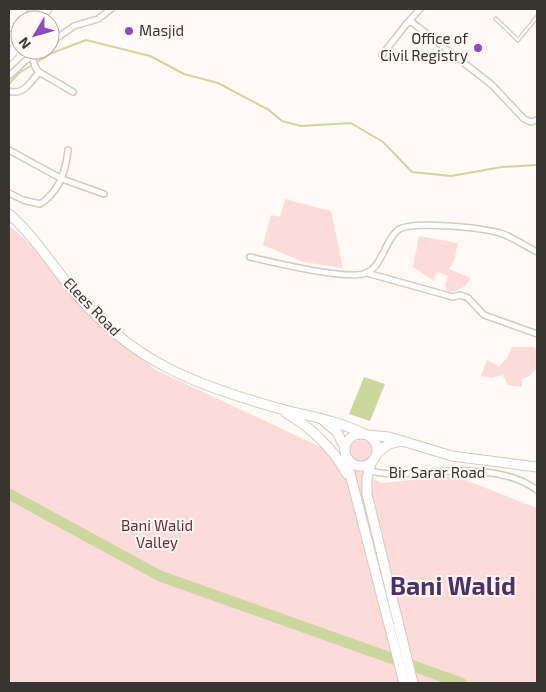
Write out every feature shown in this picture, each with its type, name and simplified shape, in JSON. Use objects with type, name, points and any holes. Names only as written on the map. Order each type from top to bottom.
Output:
[{"type":"highway","name":"Elees Road","points":[[9,214],[40,247],[82,301],[130,345],[181,375],[277,408]]},
{"type":"highway","points":[[277,408],[339,423],[366,435],[375,442],[378,452],[376,458],[368,467],[366,486],[368,502],[413,683]]},
{"type":"highway","points":[[277,408],[305,425],[323,440],[343,467],[355,489]]},
{"type":"highway","points":[[321,420],[338,432],[345,448],[404,683]]},
{"type":"highway","points":[[345,448],[350,439],[359,434],[382,436],[452,456],[537,467]]},
{"type":"highway","points":[[378,452],[389,444],[402,441]]},
{"type":"highway","points":[[346,458],[354,465],[368,467]]},
{"type":"street","points":[[60,36],[74,26],[98,19],[111,9]]},
{"type":"street","points":[[382,55],[420,9]]},
{"type":"street","points":[[408,22],[416,25],[492,85],[524,119],[531,122],[537,120]]},
{"type":"street","points":[[9,76],[27,60]]},
{"type":"street","points":[[33,60],[39,72],[73,92]]},
{"type":"street","points":[[9,91],[17,93],[23,90],[39,72]]},
{"type":"street","points":[[9,150],[62,179],[104,194]]},
{"type":"street","points":[[9,193],[23,200],[40,204],[47,199],[62,179],[68,150]]},
{"type":"street","points":[[367,273],[376,264],[391,237],[399,229],[408,226],[451,227],[501,233],[537,252]]},
{"type":"street","points":[[250,257],[284,265],[349,275],[367,273],[452,297],[460,295],[468,298],[484,315],[537,334]]},
{"type":"street","name":"Bir Sarar Road","points":[[368,467],[392,474],[484,472],[516,478],[537,490]]},
{"type":"lane","points":[[496,19],[518,40],[537,17]]},
{"type":"green space","points":[[285,199],[331,211],[343,268],[303,262],[263,245],[271,215],[280,217]]},
{"type":"green space","name":"Bani Walid Valley","points":[[9,225],[49,261],[154,369],[325,449],[381,483],[455,476],[537,508],[537,683],[9,683]]},
{"type":"green space","points":[[419,236],[458,243],[454,261],[449,269],[471,278],[467,284],[461,289],[447,292],[445,285],[448,276],[437,272],[434,281],[413,267]]},
{"type":"green space","points":[[512,347],[534,347],[537,353],[537,368],[529,376],[522,379],[522,387],[508,385],[503,375],[491,378],[481,376],[487,360],[499,366],[507,358]]},
{"type":"green space","points":[[361,440],[369,443],[372,451],[369,459],[361,462],[353,459],[350,451],[353,443]]},
{"type":"shaded area","points":[[364,377],[385,384],[370,421],[349,414]]},
{"type":"waterway","points":[[9,84],[19,73],[52,53],[86,40],[150,56],[184,74],[218,83],[269,110],[282,121],[301,126],[351,123],[383,142],[412,172],[451,176],[502,167],[537,165]]},
{"type":"waterway","name":"Bani Walid Valley","points":[[9,494],[160,576],[461,683]]},
{"type":"place","name":"Masjid","points":[[129,31]]},
{"type":"place","name":"Office of Civil Registry","points":[[478,48]]},
{"type":"district","name":"Bani Walid","points":[[453,586]]}]
